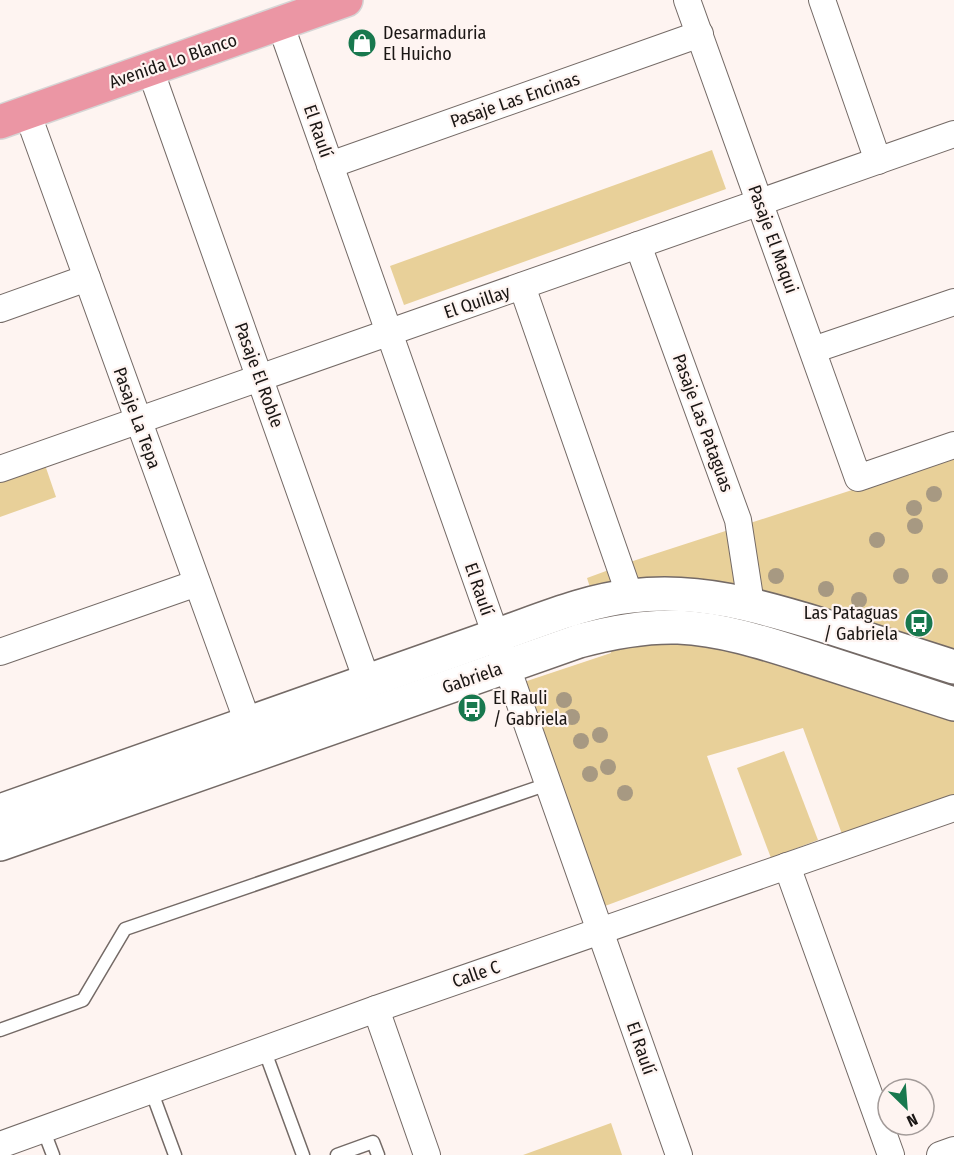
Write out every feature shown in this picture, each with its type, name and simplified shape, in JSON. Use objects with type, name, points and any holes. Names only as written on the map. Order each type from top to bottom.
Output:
[{"type":"main road","name":"Avenida Lo Blanco","points":[[14,117],[346,0]]},
{"type":"street","name":"Pasaje El Maqui","points":[[687,0],[858,478],[954,445]]},
{"type":"street","points":[[822,0],[878,161]]},
{"type":"street","name":"El Raulí","points":[[280,23],[679,1155]]},
{"type":"street","name":"Pasaje Las Encinas","points":[[330,165],[700,34]]},
{"type":"street","name":"Pasaje El Roble","points":[[150,69],[367,681]]},
{"type":"street","name":"Pasaje La Tepa","points":[[14,117],[87,278],[248,723]]},
{"type":"street","name":"El Quillay","points":[[0,470],[954,134]]},
{"type":"street","name":"Pasaje Las Pataguas","points":[[638,245],[738,520],[751,604]]},
{"type":"street","points":[[0,309],[87,278]]},
{"type":"street","points":[[522,286],[630,596]]},
{"type":"street","points":[[813,350],[954,302]]},
{"type":"street","points":[[0,652],[197,583]]},
{"type":"street","name":"Gabriela","points":[[0,811],[495,636],[601,601],[630,596],[659,593],[720,597],[783,613],[954,667]]},
{"type":"street","name":"Gabriela","points":[[0,844],[579,641],[603,634],[650,627],[708,630],[778,648],[954,704]]},
{"type":"street","name":"Calle C","points":[[0,1145],[376,1009],[954,808]]},
{"type":"street","points":[[787,866],[891,1155]]},
{"type":"street","points":[[376,1009],[427,1155]]},
{"type":"street","points":[[940,1155],[954,1150]]},
{"type":"lane","points":[[0,1030],[83,1000],[125,929],[548,784]]},
{"type":"lane","points":[[264,1049],[303,1155]]},
{"type":"lane","points":[[151,1090],[175,1155]]},
{"type":"lane","points":[[43,1130],[53,1155]]},
{"type":"lane","points":[[337,1155],[373,1142],[378,1155]]},
{"type":"shaded area","points":[[712,150],[726,189],[404,305],[390,266]]},
{"type":"shaded area","points":[[954,457],[954,797],[842,834],[803,728],[707,756],[742,855],[605,906],[524,682],[611,653],[587,578]]},
{"type":"shaded area","points":[[43,459],[56,497],[0,517],[0,474]]},
{"type":"shaded area","points":[[784,751],[818,840],[771,858],[737,768]]},
{"type":"shaded area","points":[[611,1123],[622,1155],[523,1155]]},
{"type":"place","name":"Desarmaduria El Huicho","points":[[362,43]]},
{"type":"place","name":"Las Pataguas / Gabriela","points":[[919,623]]},
{"type":"place","name":"El Rauli / Gabriela","points":[[472,708]]}]
